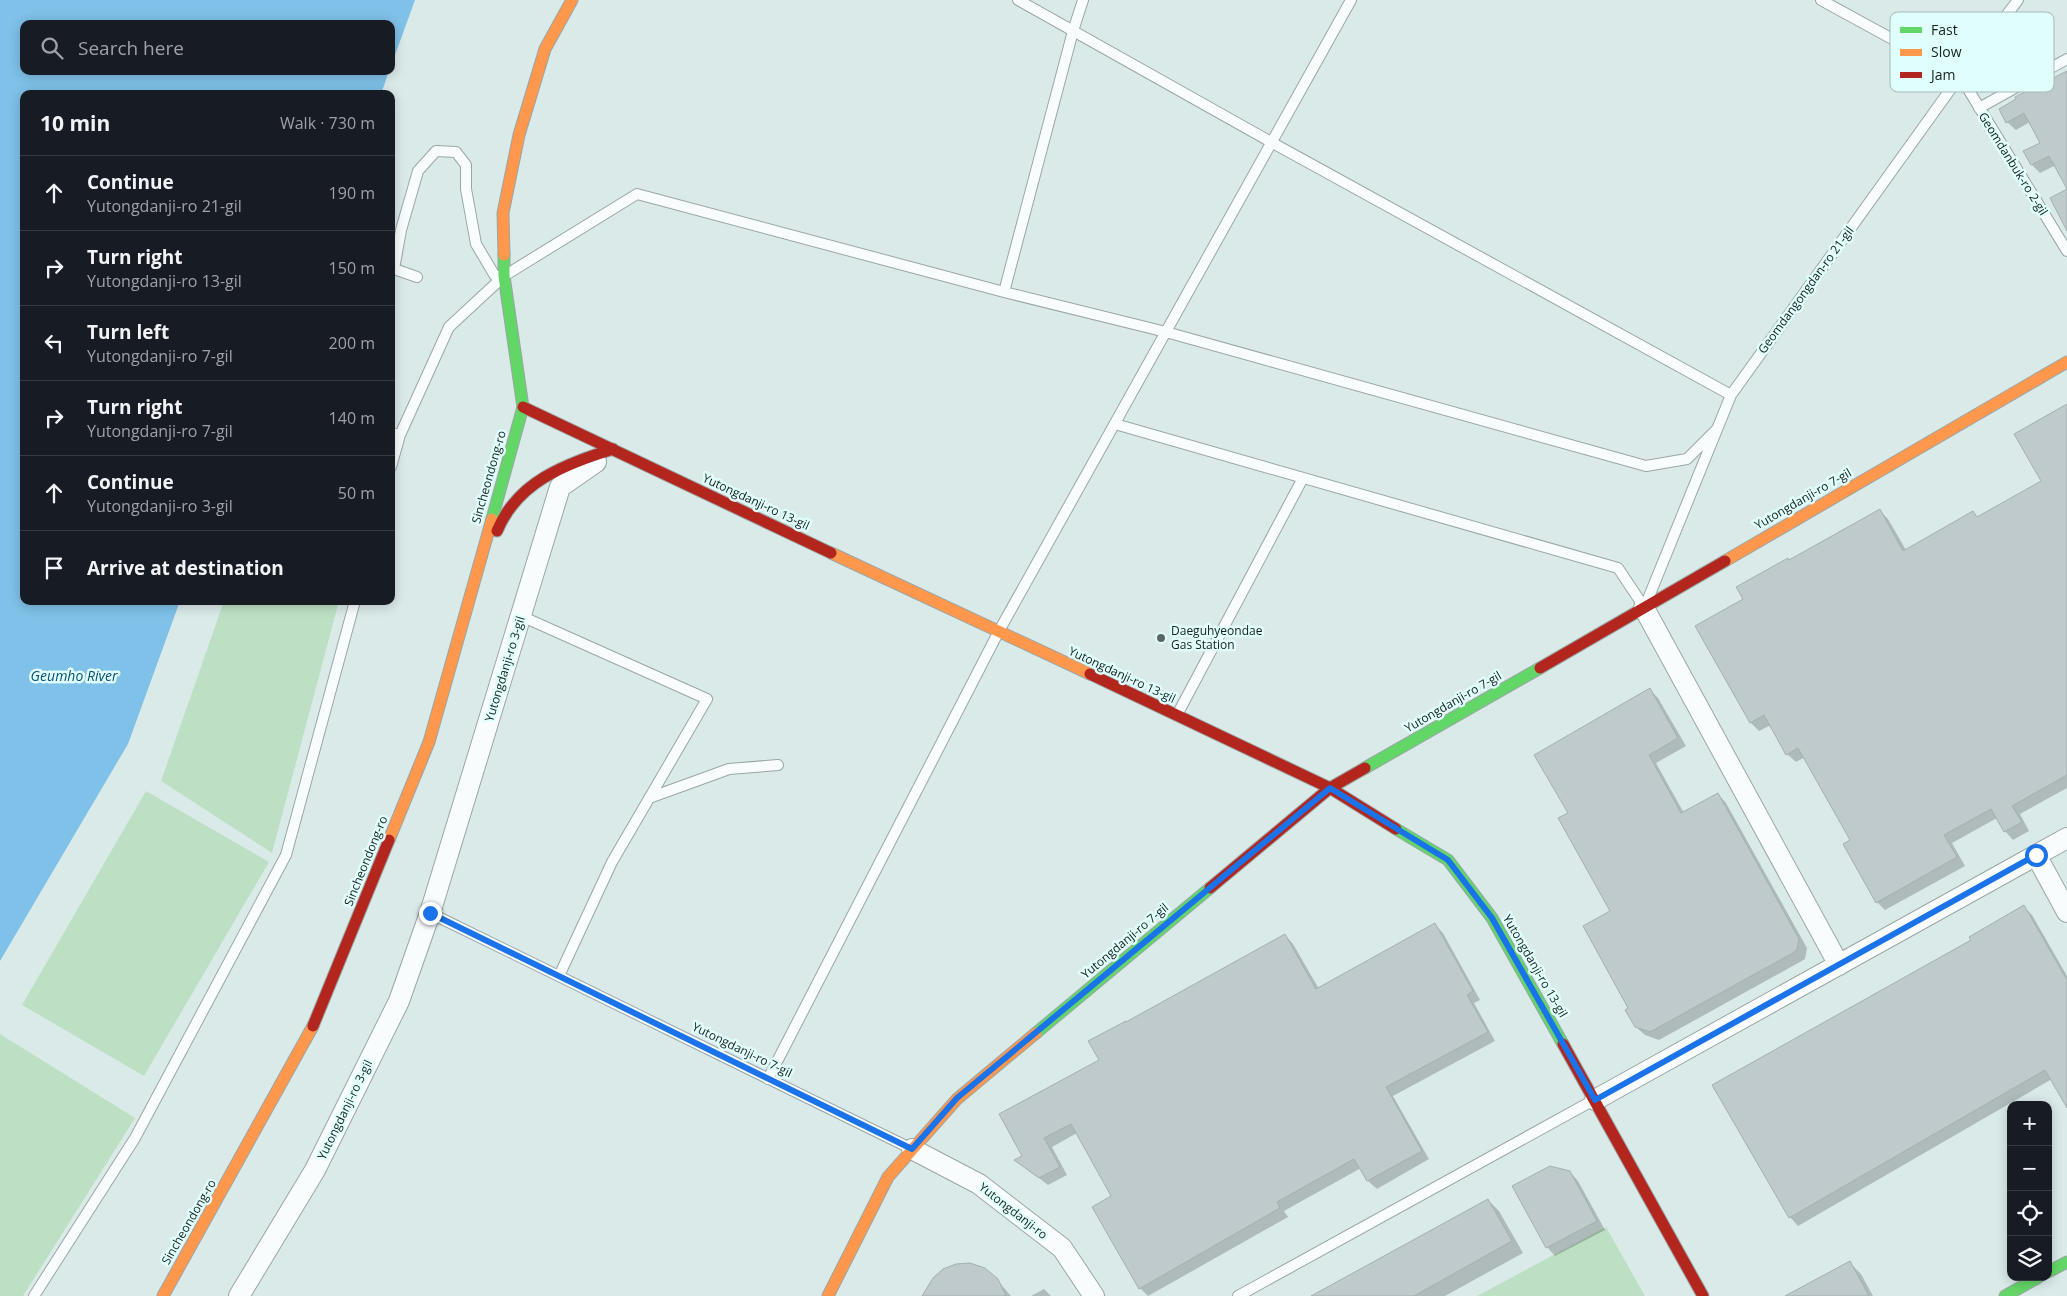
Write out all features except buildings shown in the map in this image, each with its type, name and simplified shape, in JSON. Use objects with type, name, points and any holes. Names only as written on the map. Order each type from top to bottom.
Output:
[{"type":"street","points":[[523,407],[504,276],[503,213],[519,135],[545,49],[572,0]]},
{"type":"street","name":"Yutongdanji-ro 7-gil","points":[[828,1296],[888,1177],[957,1098],[1330,788],[2067,362]]},
{"type":"street","name":"Yutongdanji-ro 13-gil","points":[[523,407],[1330,788],[1448,860],[1492,918],[1703,1296]]},
{"type":"street","name":"Sincheondong-ro","points":[[163,1296],[309,1037],[429,742],[523,407]]},
{"type":"street","points":[[472,587],[507,510],[530,486],[574,462],[613,449]]},
{"type":"street","name":"Yutongdanji-ro 3-gil","points":[[239,1296],[315,1170],[399,1001],[430,913],[560,488],[613,449]]},
{"type":"street","points":[[1644,608],[1839,965]]},
{"type":"street","points":[[1595,1100],[2067,838]]},
{"type":"street","points":[[2036,855],[2067,912]]},
{"type":"street","name":"Yutongdanji-ro","points":[[912,1149],[979,1184],[1062,1248],[1094,1296]]},
{"type":"street","points":[[2052,1270],[2067,1262]]},
{"type":"street","points":[[2005,1296],[2031,1281]]},
{"type":"lane","points":[[1018,0],[1271,142],[1731,395]]},
{"type":"lane","points":[[1004,292],[1073,31],[1083,0]]},
{"type":"lane","points":[[768,1079],[998,631],[1351,0]]},
{"type":"lane","points":[[1821,0],[1890,38]]},
{"type":"lane","name":"Geomdangongdan-ro 21-gil","points":[[2009,12],[2018,0]]},
{"type":"lane","points":[[2054,65],[2067,58]]},
{"type":"lane","name":"Geomdangongdan-ro 21-gil","points":[[1644,608],[1731,395],[1949,92]]},
{"type":"lane","name":"Geomdanbuk-ro 2-gil","points":[[1970,92],[2067,251]]},
{"type":"lane","points":[[1979,108],[2007,92]]},
{"type":"lane","points":[[395,263],[401,230],[418,171],[436,152],[456,152],[466,165],[466,189],[476,244],[495,276],[504,276]]},
{"type":"lane","points":[[396,434],[449,327],[504,276],[637,194],[1004,292],[1166,332],[1646,466],[1687,459],[1717,429]]},
{"type":"lane","points":[[395,269],[416,277]]},
{"type":"lane","points":[[1115,424],[1618,568],[1644,608]]},
{"type":"lane","points":[[1177,716],[1302,478]]},
{"type":"lane","points":[[34,1296],[135,1138],[286,855],[354,605]]},
{"type":"lane","points":[[430,913],[559,976],[612,862],[707,699],[521,616]]},
{"type":"lane","points":[[649,798],[729,769],[778,765]]},
{"type":"lane","name":"Yutongdanji-ro 7-gil","points":[[559,976],[912,1149]]},
{"type":"lane","points":[[1238,1296],[1595,1100]]},
{"type":"green space","points":[[223,605],[338,605],[272,853],[161,781]]},
{"type":"green space","points":[[146,791],[269,862],[144,1076],[22,1005]]},
{"type":"green space","points":[[0,1034],[135,1118],[23,1296],[0,1296]]},
{"type":"green space","points":[[1606,1227],[1645,1296],[1477,1296]]},
{"type":"water","name":"Geumho River","points":[[0,0],[415,0],[395,55],[395,20],[20,20],[20,75],[388,75],[382,90],[20,90],[20,605],[179,605],[128,744],[0,961]]},
{"type":"traffic: fast","points":[[492,519],[523,407],[504,276],[504,255]]},
{"type":"traffic: fast","points":[[1365,768],[1540,668]]},
{"type":"traffic: fast","points":[[1396,829],[1448,860],[1492,918],[1563,1044]]},
{"type":"traffic: fast","points":[[1036,1033],[1210,888]]},
{"type":"traffic: fast","points":[[2052,1270],[2067,1262]]},
{"type":"traffic: fast","points":[[2005,1296],[2032,1281]]},
{"type":"traffic: slow","points":[[504,255],[503,213],[519,135],[545,49],[572,0]]},
{"type":"traffic: slow","points":[[1725,561],[2067,362]]},
{"type":"traffic: slow","points":[[389,840],[429,742],[492,519]]},
{"type":"traffic: slow","points":[[831,553],[1090,674]]},
{"type":"traffic: slow","points":[[163,1296],[313,1026]]},
{"type":"traffic: slow","points":[[828,1296],[888,1177],[957,1099],[1036,1033]]},
{"type":"traffic: jam","points":[[523,407],[831,553]]},
{"type":"traffic: jam","points":[[497,531],[517,499],[544,477],[613,449]]},
{"type":"traffic: jam","points":[[1540,668],[1725,561]]},
{"type":"traffic: jam","points":[[1090,674],[1330,788],[1396,829]]},
{"type":"traffic: jam","points":[[1210,888],[1330,788],[1365,768]]},
{"type":"traffic: jam","points":[[313,1026],[389,840]]},
{"type":"traffic: jam","points":[[1563,1044],[1703,1296]]},
{"type":"place","name":"Daeguhyeondae Gas Station","points":[[1161,638]]},
{"type":"route","points":[[430,913],[912,1149],[957,1098],[1330,788],[1448,860],[1492,918],[1595,1100],[2036,855]]}]
